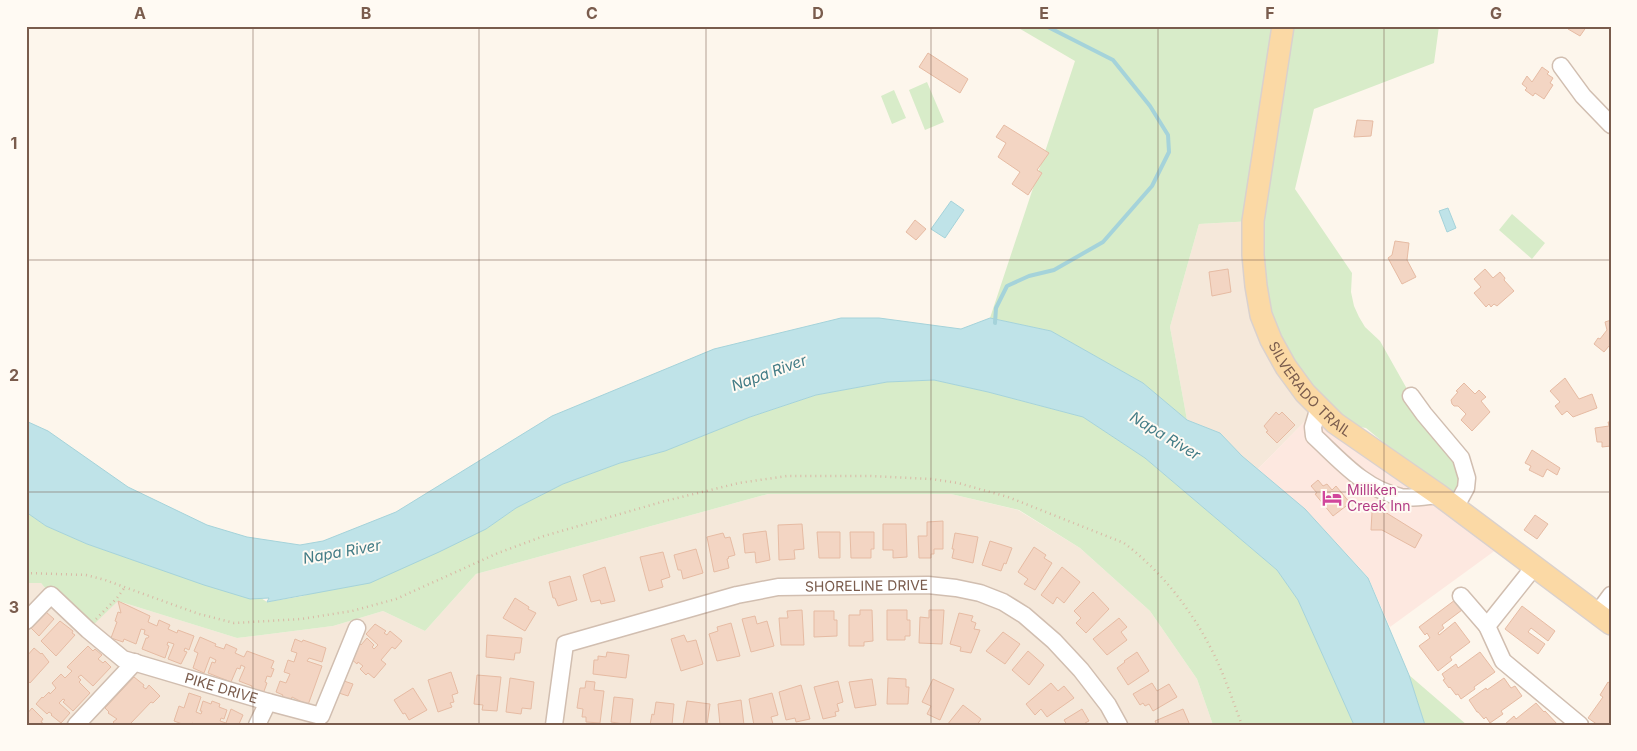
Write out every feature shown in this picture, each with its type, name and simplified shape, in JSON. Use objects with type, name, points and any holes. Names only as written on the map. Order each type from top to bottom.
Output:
[{"type":"main road","name":"SILVERADO TRAIL","points":[[1283,26],[1253,221],[1254,271],[1261,315],[1271,340],[1286,367],[1305,393],[1335,423],[1447,502],[1604,619]]},
{"type":"street","points":[[1561,66],[1583,96],[1611,125]]},
{"type":"street","points":[[1319,407],[1313,427],[1314,436],[1363,481],[1383,491],[1402,497],[1447,502],[1466,488],[1467,478],[1465,469],[1461,458],[1411,396]]},
{"type":"street","points":[[1487,626],[1534,567]]},
{"type":"street","name":"SHORELINE DRIVE","points":[[554,725],[565,644],[737,595],[778,587],[928,584],[980,593],[1003,602],[1024,615],[1054,641],[1081,670],[1108,705],[1119,725]]},
{"type":"street","name":"PIKE DRIVE","points":[[26,621],[51,595],[86,629],[123,660],[321,716],[357,628]]},
{"type":"street","points":[[1604,619],[1611,595]]},
{"type":"street","points":[[1462,596],[1487,626],[1503,661],[1580,725]]},
{"type":"street","points":[[83,722],[135,662]]},
{"type":"street","points":[[257,725],[268,702]]},
{"type":"path","points":[[26,573],[86,576],[125,587],[199,614],[234,623],[301,619],[352,611],[396,599],[498,553],[544,536],[665,501],[739,483],[787,476],[870,476],[931,479],[958,483],[1008,496],[1124,543],[1140,555],[1168,584],[1200,628],[1218,664],[1242,725]]},
{"type":"path","points":[[86,629],[117,598],[125,587]]},
{"type":"shaded area","points":[[1253,221],[1319,407],[1257,470],[1220,433],[1187,420],[1170,327],[1199,224]]},
{"type":"shaded area","points":[[1319,407],[1504,544],[1390,627],[1368,577],[1305,509],[1257,470]]},
{"type":"shaded area","points":[[768,494],[951,494],[1018,510],[1080,548],[1150,611],[1197,679],[1213,725],[26,725],[26,583],[41,583],[51,595],[118,601],[237,638],[333,626],[383,611],[425,631],[476,574]]},
{"type":"green space","points":[[1015,26],[1439,26],[1434,63],[1314,109],[1295,189],[1352,273],[1351,292],[1354,306],[1365,327],[1380,341],[1411,396],[1461,458],[1460,506],[1366,428],[1335,423],[1271,340],[1253,221],[1199,224],[1170,327],[1187,420],[1143,383],[1051,331],[990,318],[1075,61]]},
{"type":"green space","points":[[927,82],[944,122],[925,130],[909,90]]},
{"type":"green space","points":[[894,90],[906,118],[892,124],[881,96]]},
{"type":"green space","points":[[1512,214],[1545,243],[1532,259],[1499,230]]},
{"type":"green space","points":[[934,380],[1083,417],[1145,458],[1277,570],[1298,600],[1354,725],[1213,725],[1197,679],[1150,611],[1080,548],[1019,510],[951,494],[768,494],[476,574],[425,631],[383,611],[333,626],[237,638],[118,601],[88,630],[41,583],[26,583],[26,512],[46,526],[87,544],[153,567],[236,582],[267,602],[303,596],[486,529],[516,508],[563,484],[620,463],[665,451],[750,417],[816,395],[887,382]]},
{"type":"green space","points":[[1409,675],[1467,725],[1425,725]]},
{"type":"water","points":[[951,201],[964,210],[945,238],[931,229]]},
{"type":"water","points":[[1448,208],[1456,228],[1447,232],[1439,211]]},
{"type":"water","name":"Napa River","points":[[841,318],[879,318],[961,329],[990,318],[1051,331],[1143,383],[1187,420],[1220,433],[1242,456],[1305,509],[1368,578],[1409,675],[1425,725],[1354,725],[1298,600],[1277,570],[1145,458],[1083,417],[934,380],[887,382],[816,395],[750,417],[665,451],[620,463],[563,484],[516,508],[486,529],[370,583],[267,602],[269,598],[250,599],[87,544],[46,526],[26,512],[26,421],[48,431],[128,487],[207,525],[247,537],[300,545],[323,541],[396,512],[552,416],[714,349]]},
{"type":"building","points":[[1569,26],[1587,26],[1580,36],[1568,29]]},
{"type":"building","points":[[928,53],[968,79],[960,93],[919,67]]},
{"type":"building","points":[[1542,67],[1553,78],[1550,83],[1553,85],[1544,99],[1535,93],[1533,96],[1525,90],[1527,88],[1522,84],[1527,76],[1532,82]]},
{"type":"building","points":[[1357,120],[1373,121],[1371,136],[1354,137]]},
{"type":"building","points":[[1004,125],[1049,153],[1037,170],[1042,173],[1028,195],[1012,184],[1020,172],[998,157],[1006,143],[996,137]]},
{"type":"building","points":[[915,220],[926,229],[916,240],[906,232]]},
{"type":"building","points":[[1395,241],[1409,243],[1407,260],[1416,277],[1402,284],[1388,258],[1392,255]]},
{"type":"building","points":[[1228,269],[1231,292],[1212,296],[1209,272]]},
{"type":"building","points":[[1485,269],[1493,278],[1500,272],[1505,278],[1504,280],[1514,291],[1497,306],[1494,304],[1491,307],[1489,304],[1486,307],[1474,293],[1481,287],[1474,279]]},
{"type":"building","points":[[1611,320],[1611,348],[1609,346],[1604,352],[1594,344],[1607,330],[1605,322]]},
{"type":"building","points":[[1565,378],[1579,399],[1592,394],[1597,408],[1573,417],[1567,411],[1562,415],[1555,406],[1560,402],[1550,391]]},
{"type":"building","points":[[1464,383],[1475,394],[1479,390],[1486,397],[1481,401],[1490,412],[1472,431],[1461,420],[1466,414],[1458,406],[1454,406],[1451,400]]},
{"type":"building","points":[[1276,412],[1279,415],[1282,412],[1295,425],[1277,443],[1266,432],[1268,431],[1264,426]]},
{"type":"building","points":[[1608,422],[1611,422],[1611,446],[1602,447],[1602,442],[1597,442],[1595,428],[1609,426]]},
{"type":"building","points":[[1532,450],[1560,468],[1557,475],[1547,469],[1543,477],[1529,470],[1531,466],[1525,463]]},
{"type":"building","name":"Milliken Creek Inn","points":[[1318,480],[1323,486],[1327,484],[1332,490],[1336,486],[1350,503],[1333,516],[1315,494],[1317,493],[1311,486]]},
{"type":"building","points":[[1372,512],[1385,512],[1422,535],[1415,548],[1382,530],[1371,530]]},
{"type":"building","points":[[1535,515],[1548,524],[1537,539],[1524,530]]},
{"type":"building","points":[[943,521],[943,549],[934,549],[934,554],[931,554],[931,558],[919,558],[918,536],[927,536],[927,522]]},
{"type":"building","points":[[802,524],[804,549],[794,550],[795,559],[779,560],[778,525]]},
{"type":"building","points":[[883,524],[906,524],[907,557],[893,558],[893,550],[883,550]]},
{"type":"building","points":[[766,531],[770,560],[756,563],[755,552],[745,553],[743,534]]},
{"type":"building","points":[[817,532],[840,532],[840,558],[819,558]]},
{"type":"building","points":[[850,532],[874,532],[874,549],[871,549],[871,558],[851,558]]},
{"type":"building","points":[[723,533],[725,538],[730,537],[735,555],[727,559],[729,568],[714,572],[707,537]]},
{"type":"building","points":[[955,533],[978,537],[973,563],[952,558]]},
{"type":"building","points":[[990,541],[1012,548],[1001,571],[982,565]]},
{"type":"building","points":[[1034,547],[1046,555],[1044,558],[1052,563],[1035,590],[1024,584],[1028,579],[1018,572]]},
{"type":"building","points":[[696,549],[703,573],[683,579],[681,570],[678,570],[674,555]]},
{"type":"building","points":[[663,552],[670,577],[661,580],[663,587],[649,591],[640,557]]},
{"type":"building","points":[[605,567],[615,601],[601,604],[600,600],[591,602],[583,575]]},
{"type":"building","points":[[1062,567],[1080,582],[1064,603],[1057,597],[1053,604],[1041,595]]},
{"type":"building","points":[[570,576],[577,600],[558,606],[555,598],[553,598],[549,582]]},
{"type":"building","points":[[1093,592],[1109,609],[1086,633],[1076,623],[1081,618],[1074,611]]},
{"type":"building","points":[[515,598],[536,613],[525,631],[503,618]]},
{"type":"building","points":[[1455,600],[1462,610],[1442,625],[1444,628],[1438,633],[1439,635],[1455,622],[1470,642],[1450,657],[1452,660],[1438,671],[1419,646],[1430,638],[1419,627]]},
{"type":"building","points":[[118,601],[150,616],[148,622],[157,626],[159,620],[170,625],[168,629],[177,633],[178,630],[194,636],[189,650],[185,648],[184,651],[187,652],[181,664],[168,659],[174,644],[168,642],[167,645],[169,646],[165,658],[142,649],[146,638],[149,636],[144,634],[145,630],[141,629],[136,644],[124,639],[123,642],[111,638],[117,622],[115,621],[118,612],[121,613]]},
{"type":"building","points":[[1522,606],[1555,631],[1548,641],[1531,628],[1528,632],[1545,644],[1538,654],[1505,629]]},
{"type":"building","points":[[802,610],[804,645],[781,645],[779,618],[788,618],[787,611]]},
{"type":"building","points":[[860,610],[872,610],[873,641],[864,642],[864,646],[849,646],[849,615],[860,615]]},
{"type":"building","points":[[887,610],[907,610],[907,620],[910,620],[910,636],[905,636],[905,640],[887,640]]},
{"type":"building","points":[[929,610],[944,610],[942,644],[919,643],[920,617],[929,618]]},
{"type":"building","points":[[814,611],[834,611],[834,620],[837,620],[837,636],[814,637]]},
{"type":"building","points":[[46,612],[54,619],[39,636],[31,628]]},
{"type":"building","points":[[959,613],[973,616],[971,621],[976,623],[974,629],[980,630],[971,653],[960,651],[961,647],[950,644]]},
{"type":"building","points":[[755,616],[757,624],[767,621],[774,646],[751,652],[742,619]]},
{"type":"building","points":[[1119,618],[1127,627],[1121,632],[1127,640],[1107,655],[1093,639]]},
{"type":"building","points":[[60,621],[73,631],[72,633],[75,635],[56,656],[41,641]]},
{"type":"building","points":[[731,623],[740,656],[717,661],[709,634],[718,631],[717,627]]},
{"type":"building","points":[[375,624],[386,631],[384,633],[387,635],[390,631],[402,641],[395,649],[392,647],[381,660],[386,664],[374,678],[368,673],[366,675],[360,669],[363,666],[350,658],[359,643],[361,645],[367,638],[374,645],[372,647],[374,649],[378,645],[366,634]]},
{"type":"building","points":[[1003,632],[1020,644],[1005,664],[986,651]]},
{"type":"building","points":[[487,635],[522,638],[520,653],[515,653],[514,660],[486,657]]},
{"type":"building","points":[[684,635],[687,642],[696,640],[703,664],[681,671],[671,639]]},
{"type":"building","points":[[200,637],[224,649],[226,644],[237,649],[235,653],[244,657],[247,651],[274,661],[271,668],[274,669],[271,677],[267,676],[265,682],[267,683],[263,694],[251,689],[252,686],[239,681],[245,667],[241,665],[240,669],[237,668],[231,682],[208,673],[212,662],[215,663],[216,660],[210,657],[204,673],[193,668],[198,653],[194,651]]},
{"type":"building","points":[[295,639],[326,648],[322,662],[309,658],[307,661],[322,666],[308,705],[292,697],[291,700],[282,697],[283,695],[276,692],[280,681],[286,683],[290,674],[284,672],[288,660],[294,662],[297,653],[291,651]]},
{"type":"building","points":[[88,646],[93,651],[95,649],[102,655],[98,659],[103,663],[105,661],[111,667],[93,686],[81,675],[78,677],[81,680],[79,682],[90,693],[73,711],[63,702],[65,700],[63,699],[59,703],[70,713],[61,723],[52,714],[49,712],[47,714],[36,704],[42,697],[49,692],[50,694],[56,688],[52,683],[61,674],[65,678],[72,671],[67,667]]},
{"type":"building","points":[[34,648],[42,653],[49,662],[30,683],[26,681],[26,657]]},
{"type":"building","points":[[1028,651],[1044,665],[1029,685],[1012,670]]},
{"type":"building","points":[[607,652],[629,655],[626,678],[593,674],[594,660],[598,660],[598,656],[606,657]]},
{"type":"building","points":[[1137,652],[1149,671],[1128,685],[1117,668]]},
{"type":"building","points":[[1480,652],[1495,672],[1461,699],[1458,694],[1456,695],[1449,688],[1443,680],[1445,679],[1442,674],[1456,664],[1458,668]]},
{"type":"building","points":[[451,672],[458,693],[452,695],[454,702],[450,703],[452,707],[438,712],[428,680]]},
{"type":"building","points":[[477,675],[501,677],[497,711],[482,710],[483,705],[474,704]]},
{"type":"building","points":[[134,677],[144,685],[143,687],[146,689],[149,685],[160,696],[153,703],[151,702],[131,723],[133,725],[116,725],[113,722],[117,719],[108,713],[105,708]]},
{"type":"building","points":[[510,678],[534,682],[531,709],[522,708],[521,714],[506,712]]},
{"type":"building","points":[[888,678],[906,679],[906,687],[909,687],[908,704],[887,704]]},
{"type":"building","points":[[1504,678],[1511,688],[1515,686],[1522,696],[1501,711],[1503,714],[1490,723],[1486,717],[1484,719],[1477,712],[1469,700]]},
{"type":"building","points":[[872,679],[876,705],[855,708],[849,682]]},
{"type":"building","points":[[933,679],[954,689],[940,720],[927,714],[931,706],[922,702]]},
{"type":"building","points":[[341,680],[353,684],[348,696],[336,692]]},
{"type":"building","points":[[586,681],[595,682],[594,690],[604,691],[600,723],[586,722],[586,717],[582,717],[583,709],[577,708],[580,688],[585,688]]},
{"type":"building","points":[[838,681],[843,702],[837,704],[839,711],[835,712],[836,716],[823,719],[814,687]]},
{"type":"building","points":[[1608,682],[1611,684],[1611,725],[1598,725],[1588,718],[1603,697],[1600,695]]},
{"type":"building","points":[[1051,683],[1058,691],[1064,686],[1074,698],[1047,717],[1041,709],[1035,715],[1026,704]]},
{"type":"building","points":[[1152,683],[1157,691],[1169,684],[1177,697],[1153,711],[1149,704],[1145,706],[1143,703],[1140,705],[1133,694]]},
{"type":"building","points":[[801,685],[810,719],[796,722],[795,718],[786,720],[779,692]]},
{"type":"building","points":[[413,688],[427,710],[409,720],[394,700]]},
{"type":"building","points":[[189,693],[201,697],[196,712],[201,714],[203,701],[211,704],[212,701],[220,704],[219,707],[227,710],[224,719],[221,718],[220,721],[226,723],[231,709],[243,715],[239,724],[197,725],[192,723],[191,725],[185,725],[174,721],[179,706],[184,708]]},
{"type":"building","points":[[772,693],[778,715],[771,717],[773,724],[754,725],[749,699]]},
{"type":"building","points":[[614,697],[633,699],[630,725],[611,722]]},
{"type":"building","points":[[741,700],[744,725],[720,725],[718,704]]},
{"type":"building","points":[[687,701],[710,704],[707,725],[683,725]]},
{"type":"building","points":[[656,702],[674,704],[672,725],[650,725]]},
{"type":"building","points":[[1536,703],[1558,725],[1504,725],[1514,716],[1516,719]]},
{"type":"building","points":[[963,705],[981,719],[977,725],[947,725]]},
{"type":"building","points":[[32,708],[43,719],[41,722],[46,725],[26,725],[26,715]]},
{"type":"building","points":[[1082,709],[1089,721],[1085,723],[1086,725],[1067,725],[1064,720]]},
{"type":"building","points":[[1183,709],[1189,723],[1185,725],[1157,725],[1155,721]]},
{"type":"waterway","points":[[995,323],[996,308],[1007,286],[1029,276],[1054,270],[1103,242],[1152,186],[1169,152],[1168,135],[1150,106],[1113,60],[1046,26]]},
{"type":"place","name":"Milliken Creek Inn","points":[[1332,498]]}]
